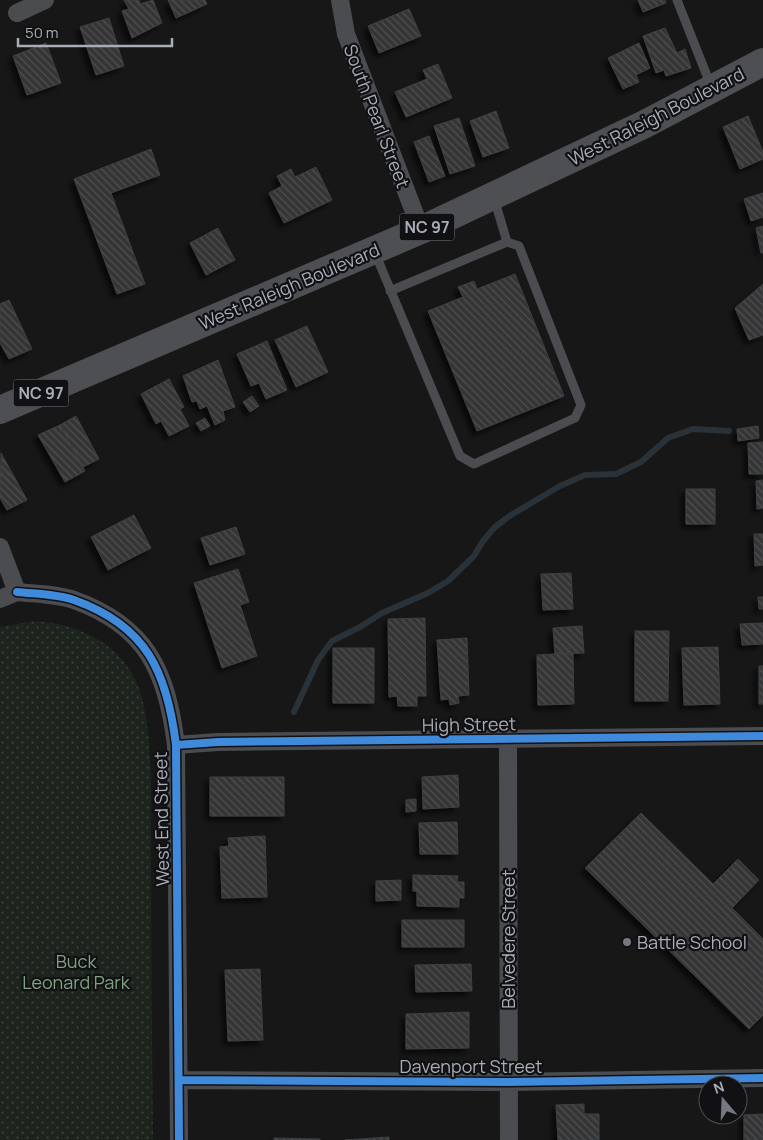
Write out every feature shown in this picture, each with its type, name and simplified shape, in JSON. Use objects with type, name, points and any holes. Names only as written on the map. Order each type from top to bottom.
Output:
[{"type":"main road","name":"West Raleigh Boulevard","points":[[0,410],[421,230],[645,124],[763,62]]},
{"type":"street","points":[[17,13],[45,0]]},
{"type":"street","name":"South Pearl Street","points":[[340,0],[346,34],[421,230]]},
{"type":"street","points":[[0,547],[17,592],[0,599]]},
{"type":"street","name":"West End Street","points":[[17,592],[73,599],[121,623],[154,659],[172,708],[176,745],[179,1140]]},
{"type":"street","name":"High Street","points":[[176,745],[508,738],[763,736]]},
{"type":"street","name":"Belvedere Street","points":[[508,738],[507,1082],[509,1140]]},
{"type":"street","name":"Davenport Street","points":[[179,1080],[507,1082],[763,1078]]},
{"type":"lane","points":[[677,0],[712,88]]},
{"type":"lane","points":[[493,196],[507,242]]},
{"type":"lane","points":[[374,250],[390,291],[460,456],[474,464],[575,418],[581,405],[519,246],[507,242],[390,291]]},
{"type":"green space","name":"Buck Leonard Park","points":[[35,621],[79,630],[106,644],[127,665],[142,697],[149,741],[151,789],[153,1140],[0,1140],[0,627]]},
{"type":"building","points":[[124,0],[139,0],[140,4],[153,0],[162,23],[132,38],[122,11],[129,9]]},
{"type":"building","points":[[168,0],[205,0],[207,4],[176,18]]},
{"type":"building","points":[[638,0],[665,0],[666,3],[643,12]]},
{"type":"building","points":[[409,9],[421,36],[379,53],[368,26]]},
{"type":"building","points":[[109,18],[124,66],[96,75],[80,27]]},
{"type":"building","points":[[665,28],[677,53],[685,49],[691,68],[666,76],[664,70],[656,73],[643,36]]},
{"type":"building","points":[[46,43],[61,83],[27,95],[13,56]]},
{"type":"building","points":[[639,43],[650,68],[636,75],[639,82],[623,89],[608,58]]},
{"type":"building","points":[[438,64],[452,98],[406,117],[395,92],[427,79],[423,70]]},
{"type":"building","points":[[496,111],[509,148],[483,157],[470,121]]},
{"type":"building","points":[[748,116],[763,152],[763,159],[740,169],[723,127]]},
{"type":"building","points":[[459,118],[475,166],[450,174],[434,126]]},
{"type":"building","points":[[429,136],[445,176],[429,182],[414,142]]},
{"type":"building","points":[[151,149],[160,175],[111,193],[145,284],[117,294],[74,179]]},
{"type":"building","points":[[316,167],[332,200],[284,223],[269,193],[282,186],[277,176],[291,169],[295,177]]},
{"type":"building","points":[[763,193],[763,217],[751,221],[744,199]]},
{"type":"building","points":[[763,226],[763,253],[761,253],[756,228]]},
{"type":"building","points":[[218,228],[235,260],[206,275],[190,243]]},
{"type":"building","points":[[515,274],[564,396],[477,431],[428,311],[463,297],[458,287],[474,281],[477,289]]},
{"type":"building","points":[[763,284],[763,335],[749,340],[735,308]]},
{"type":"building","points":[[9,300],[32,349],[9,359],[0,343],[0,304]]},
{"type":"building","points":[[307,326],[328,372],[296,387],[275,340]]},
{"type":"building","points":[[267,341],[287,390],[266,399],[259,383],[251,386],[237,354]]},
{"type":"building","points":[[218,360],[235,407],[223,411],[225,420],[215,425],[207,406],[200,409],[197,401],[192,402],[183,376]]},
{"type":"building","points":[[169,379],[184,407],[180,409],[189,426],[169,436],[161,421],[156,424],[141,394]]},
{"type":"building","points":[[252,396],[259,406],[250,412],[243,402]]},
{"type":"building","points":[[76,416],[99,459],[83,467],[60,425]]},
{"type":"building","points":[[205,418],[210,426],[201,431],[196,423]]},
{"type":"building","points":[[60,425],[85,471],[65,482],[38,435]]},
{"type":"building","points":[[758,426],[759,438],[738,441],[737,429]]},
{"type":"building","points":[[763,442],[763,474],[749,474],[748,443]]},
{"type":"building","points":[[1,453],[27,500],[7,510],[0,498]]},
{"type":"building","points":[[763,480],[763,508],[757,509],[756,481]]},
{"type":"building","points":[[686,489],[715,489],[715,524],[686,524]]},
{"type":"building","points":[[134,515],[151,548],[108,570],[91,537]]},
{"type":"building","points":[[236,527],[245,554],[210,565],[201,538]]},
{"type":"building","points":[[754,534],[763,534],[763,565],[755,566]]},
{"type":"building","points":[[238,569],[249,602],[240,605],[257,656],[222,668],[194,583]]},
{"type":"building","points":[[571,573],[573,609],[543,610],[541,574]]},
{"type":"building","points":[[758,597],[763,597],[763,609],[759,609]]},
{"type":"building","points":[[425,618],[426,696],[417,696],[417,706],[398,706],[397,696],[389,697],[388,619]]},
{"type":"building","points":[[763,623],[763,644],[742,645],[740,624]]},
{"type":"building","points":[[582,626],[584,653],[555,654],[553,628]]},
{"type":"building","points":[[635,631],[669,631],[668,701],[635,701]]},
{"type":"building","points":[[467,638],[469,695],[458,696],[459,703],[450,705],[449,699],[441,700],[437,640]]},
{"type":"building","points":[[718,647],[720,704],[684,705],[682,648]]},
{"type":"building","points":[[333,648],[374,648],[374,703],[333,703]]},
{"type":"building","points":[[573,653],[574,704],[538,705],[537,655]]},
{"type":"building","points":[[759,666],[763,666],[763,704],[759,704]]},
{"type":"building","points":[[458,775],[459,807],[423,809],[422,777]]},
{"type":"building","points":[[210,777],[284,777],[284,816],[210,816]]},
{"type":"building","points":[[416,799],[416,811],[406,812],[406,800]]},
{"type":"building","points":[[641,813],[713,884],[738,859],[759,880],[732,908],[763,939],[763,1015],[749,1029],[585,868]]},
{"type":"building","points":[[457,822],[458,854],[420,854],[419,823]]},
{"type":"building","points":[[265,836],[267,897],[222,898],[220,847],[229,846],[228,838]]},
{"type":"building","points":[[413,875],[458,876],[457,882],[464,882],[464,898],[459,898],[459,907],[417,906],[417,891],[413,891]]},
{"type":"building","points":[[401,880],[401,900],[376,901],[376,881]]},
{"type":"building","points":[[402,920],[464,920],[464,947],[402,947]]},
{"type":"building","points":[[471,964],[472,991],[416,992],[415,965]]},
{"type":"building","points":[[260,969],[263,1040],[228,1041],[225,970]]},
{"type":"building","points":[[469,1012],[469,1048],[406,1049],[406,1014]]},
{"type":"building","points":[[584,1104],[584,1114],[599,1114],[599,1140],[558,1140],[556,1105]]},
{"type":"building","points":[[763,1114],[763,1140],[744,1140],[744,1125],[748,1125],[748,1115]]},
{"type":"building","points":[[389,1137],[389,1140],[345,1140]]},
{"type":"building","points":[[274,1138],[320,1139],[320,1140],[274,1140]]},
{"type":"waterway","points":[[294,712],[318,660],[332,641],[382,613],[428,593],[448,581],[474,556],[483,541],[495,527],[511,515],[560,486],[585,475],[616,474],[641,462],[668,438],[693,429],[729,431]]},
{"type":"cycle path","points":[[17,592],[53,595],[74,600],[99,611],[119,623],[136,638],[149,655],[167,695],[176,745],[179,1140]]},
{"type":"cycle path","points":[[176,745],[218,742],[763,736]]},
{"type":"cycle path","points":[[179,1080],[507,1082],[763,1078]]},
{"type":"place","name":"Battle School","points":[[627,942]]}]
